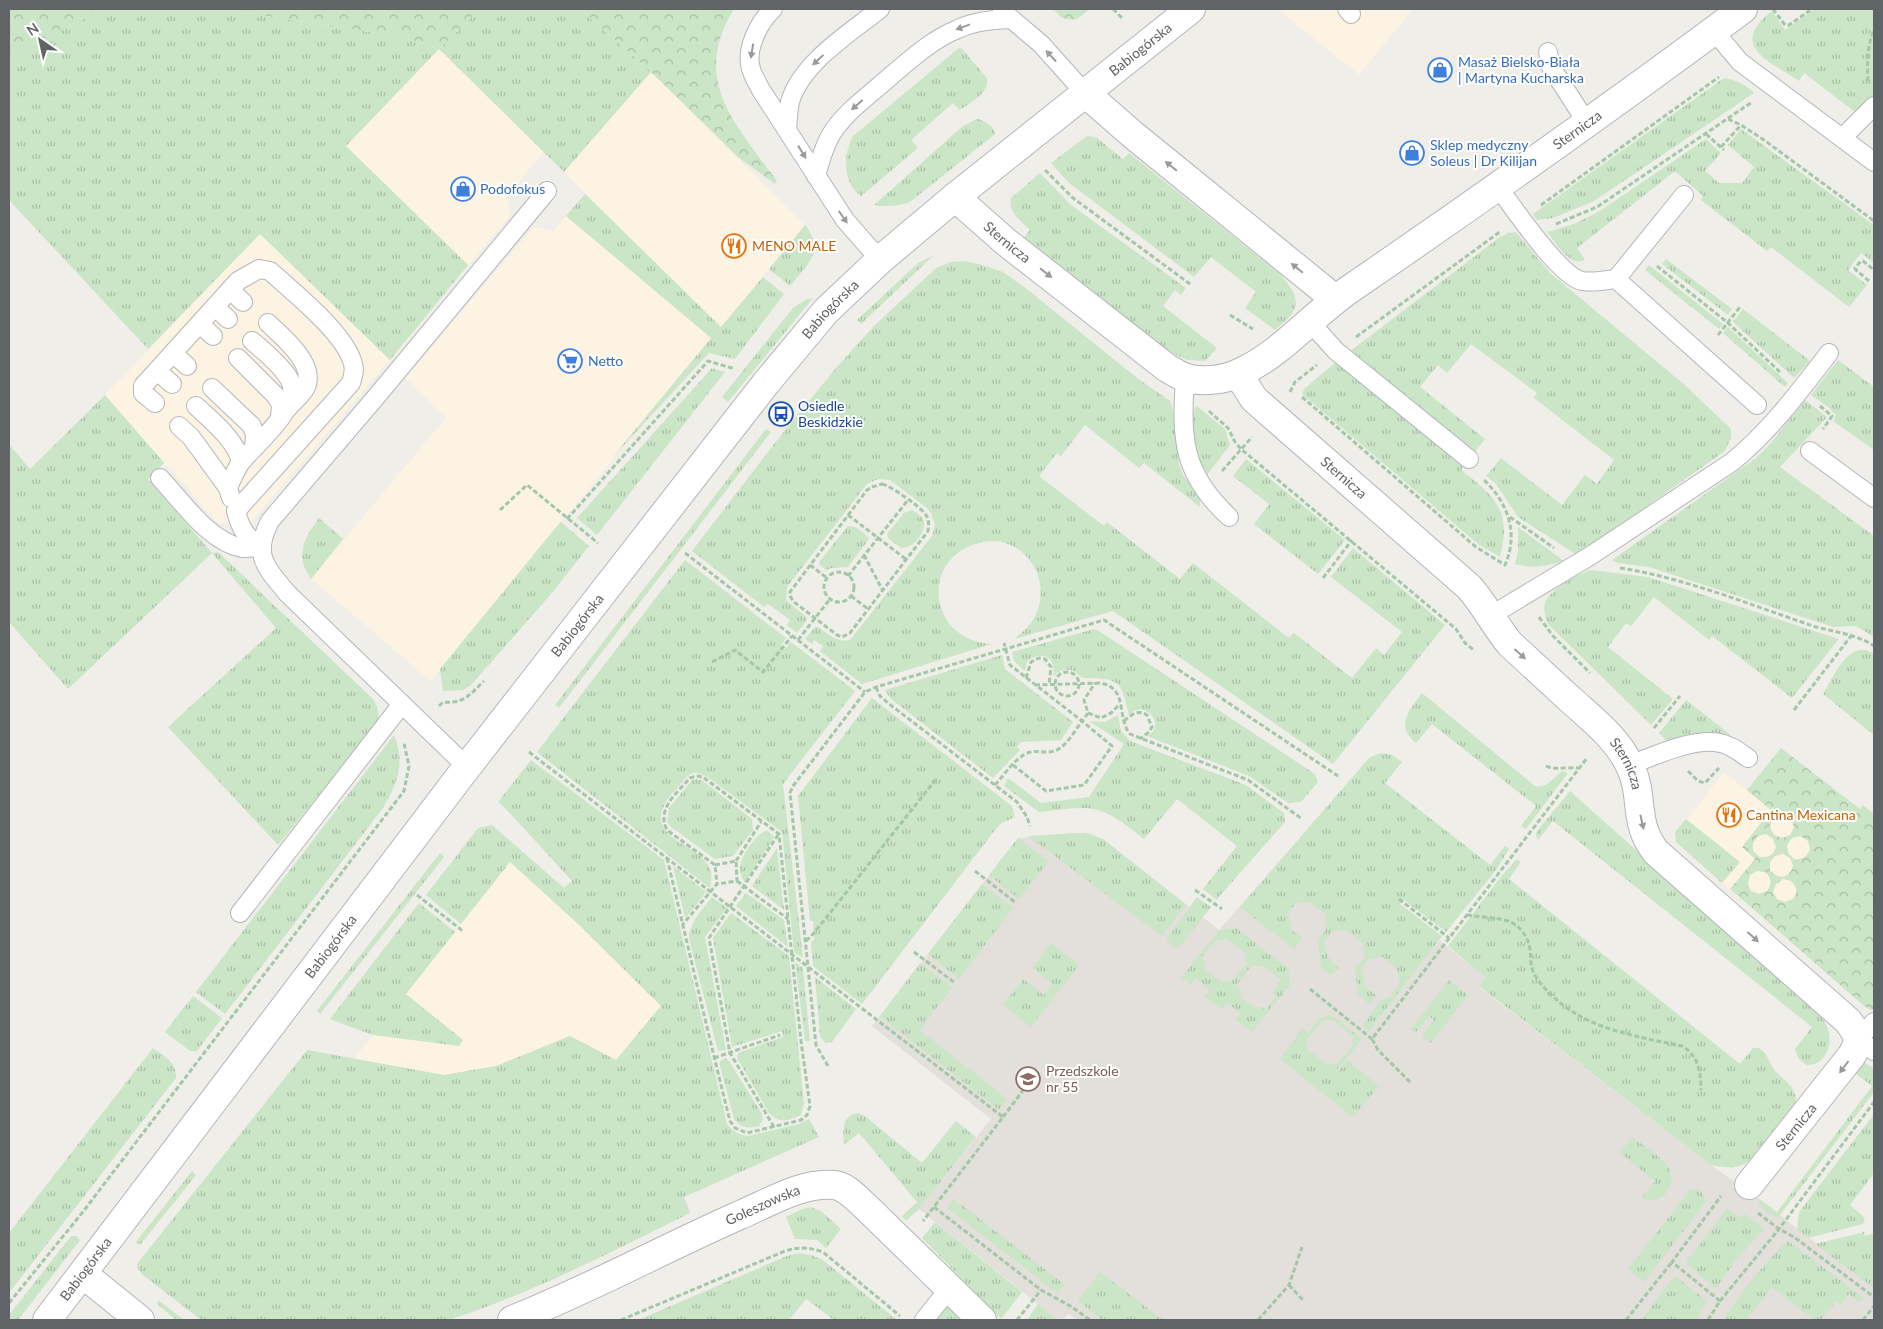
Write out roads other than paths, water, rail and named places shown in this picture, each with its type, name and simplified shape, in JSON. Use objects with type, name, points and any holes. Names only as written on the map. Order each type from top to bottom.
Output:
[{"type":"street","name":"Babiogórska","points":[[47,1320],[467,767],[766,383],[826,311],[880,260],[955,197],[1084,92],[1191,9]]},
{"type":"street","name":"Sternicza","points":[[955,197],[1021,254],[1167,368],[1185,378],[1202,380],[1238,374],[1274,351],[1335,299],[1498,187],[1743,9]]},
{"type":"street","points":[[1084,92],[1132,134],[1335,299]]},
{"type":"street","name":"Sternicza","points":[[1238,374],[1254,399],[1468,587],[1480,600],[1498,630],[1510,644],[1603,729],[1623,753],[1630,765],[1638,789],[1641,824],[1648,841],[1656,852],[1848,1021],[1856,1033],[1869,1038],[1852,1055],[1742,1194]]},
{"type":"street","name":"Goleszowska","points":[[512,1320],[559,1302],[699,1233],[795,1191],[816,1186],[835,1185],[850,1192],[982,1320]]},
{"type":"street","points":[[83,1274],[140,1320]]},
{"type":"lane","points":[[774,9],[756,33],[750,53],[751,69],[761,90],[844,220],[880,260]]},
{"type":"lane","points":[[787,129],[790,102],[801,78],[818,60],[880,9]]},
{"type":"lane","points":[[816,176],[822,152],[832,133],[845,116],[933,42],[958,28],[1005,14],[1040,44],[1084,92]]},
{"type":"lane","points":[[1714,31],[1740,62],[1775,86],[1874,162]]},
{"type":"lane","points":[[1548,52],[1551,67],[1587,123]]},
{"type":"lane","points":[[1842,138],[1872,108]]},
{"type":"lane","points":[[1498,187],[1531,231],[1560,265],[1582,281],[1616,279],[1757,405]]},
{"type":"lane","points":[[467,767],[287,593],[270,572],[262,557],[261,547],[263,534],[270,521],[547,191]]},
{"type":"lane","points":[[1616,279],[1684,195]]},
{"type":"lane","points":[[155,403],[143,392],[143,386],[215,307],[236,296],[238,281],[259,269],[270,271],[327,324],[336,335],[353,363],[354,374],[351,383],[236,511]]},
{"type":"lane","points":[[215,307],[228,319]]},
{"type":"lane","points":[[1310,321],[1336,351],[1469,459]]},
{"type":"lane","points":[[200,324],[213,336]]},
{"type":"lane","points":[[228,488],[241,462],[305,389],[308,380],[304,362],[296,351],[268,324]]},
{"type":"lane","points":[[252,341],[292,384],[292,395],[284,413]]},
{"type":"lane","points":[[173,353],[187,366]]},
{"type":"lane","points":[[1490,616],[1583,560],[1732,462],[1752,446],[1829,353]]},
{"type":"lane","points":[[238,358],[275,396],[284,413]]},
{"type":"lane","points":[[157,371],[172,384]]},
{"type":"lane","points":[[1185,378],[1184,438],[1189,462],[1202,486],[1229,517]]},
{"type":"lane","points":[[212,388],[252,426],[255,434],[254,448]]},
{"type":"lane","points":[[196,406],[232,444],[241,462]]},
{"type":"lane","points":[[179,426],[191,437],[228,488],[240,526],[248,538],[261,547]]},
{"type":"lane","points":[[1810,451],[1874,498]]},
{"type":"lane","points":[[160,478],[210,533],[225,543],[242,548],[261,547]]},
{"type":"lane","points":[[240,913],[402,704]]},
{"type":"lane","points":[[1630,765],[1669,751],[1702,743],[1720,743],[1729,746],[1748,758]]},
{"type":"lane","points":[[924,1320],[950,1289]]},
{"type":"place","name":"Masaż Bielsko-Biała | Martyna Kucharska","points":[[1440,70]]},
{"type":"place","name":"Sklep medyczny Soleus | Dr Kilijan","points":[[1412,153]]},
{"type":"place","name":"Podofokus","points":[[463,189]]},
{"type":"place","name":"MENO MALE","points":[[734,246]]},
{"type":"place","name":"Netto","points":[[570,361]]},
{"type":"place","name":"Osiedle Beskidzkie","points":[[781,414]]},
{"type":"place","name":"Cantina Mexicana","points":[[1729,815]]},
{"type":"place","name":"Przedszkole nr 55","points":[[1028,1079]]}]
